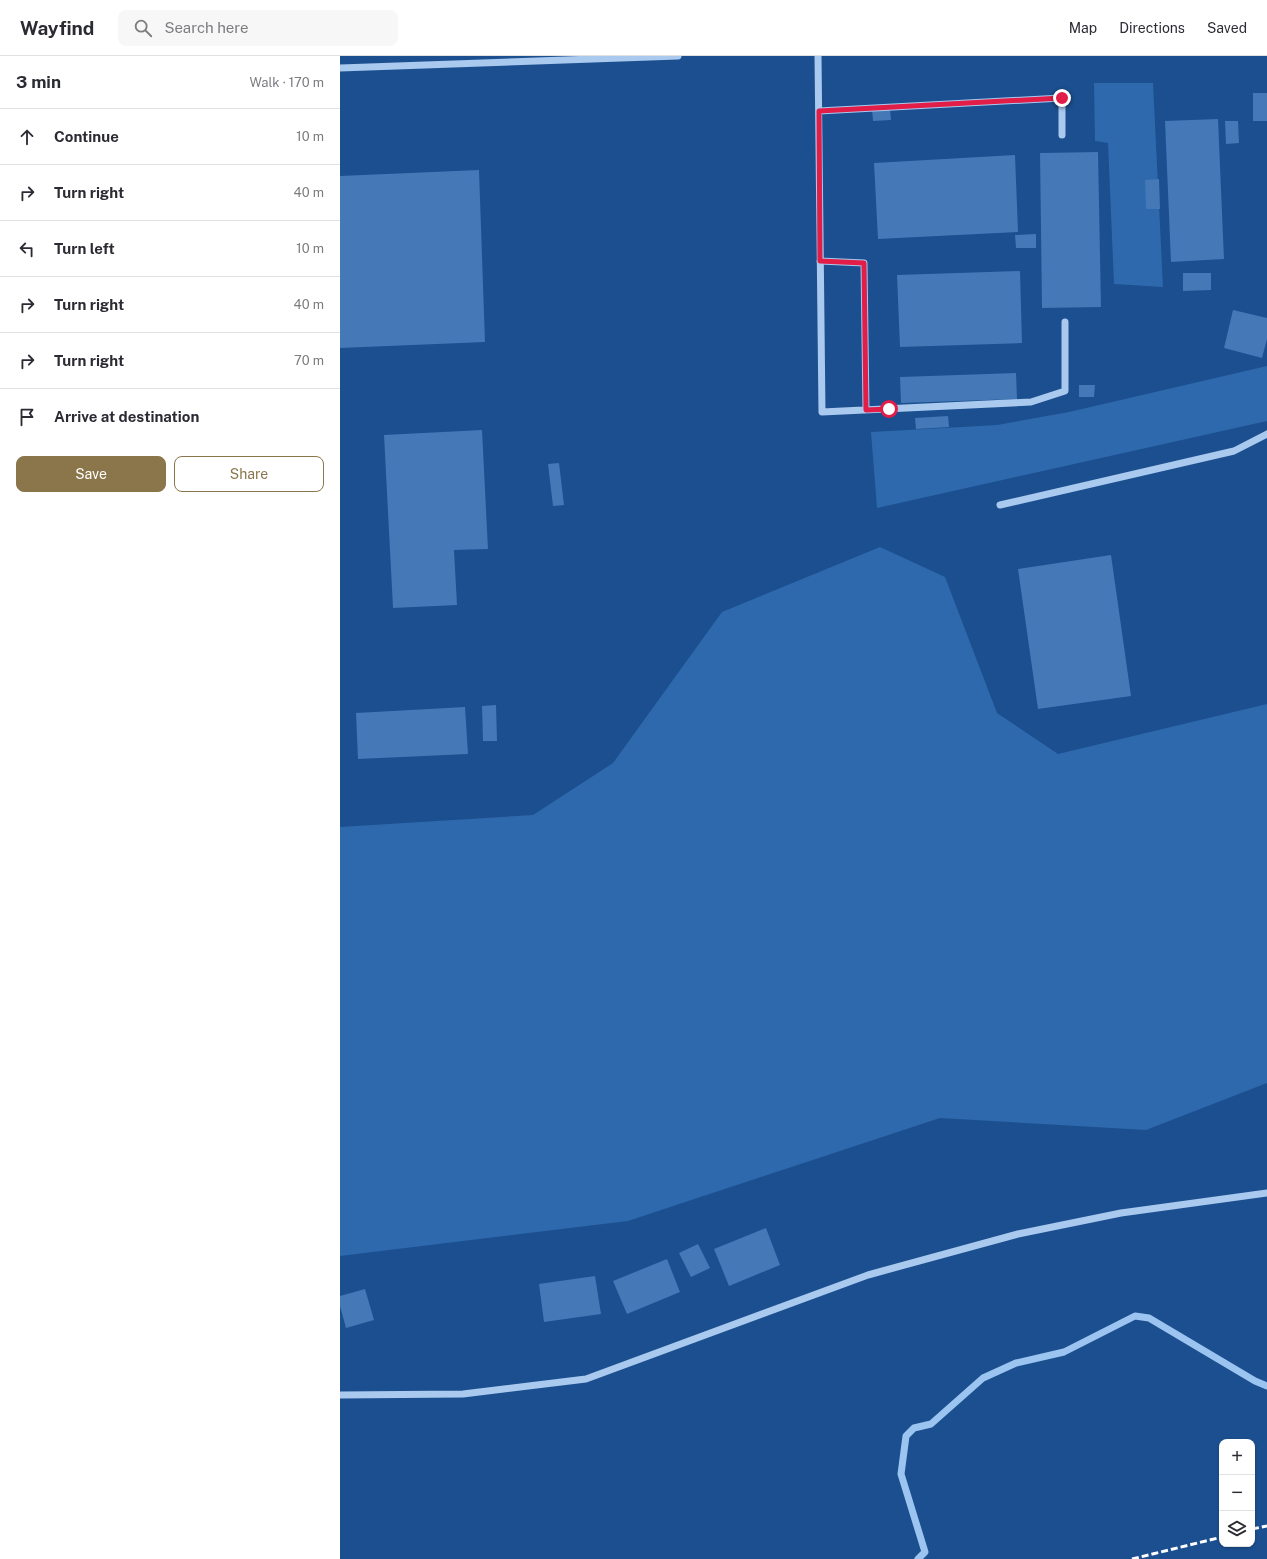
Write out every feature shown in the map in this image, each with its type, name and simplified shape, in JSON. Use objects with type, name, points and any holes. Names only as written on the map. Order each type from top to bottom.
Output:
[{"type":"street","points":[[340,68],[678,56]]},
{"type":"street","points":[[818,56],[822,412],[1031,402],[1065,391],[1065,322]]},
{"type":"street","points":[[819,111],[1062,98],[1062,134]]},
{"type":"street","points":[[820,261],[864,263],[866,410]]},
{"type":"street","points":[[1000,505],[1234,451],[1267,434]]},
{"type":"street","points":[[340,1395],[463,1394],[586,1379],[868,1275],[1018,1234],[1122,1213],[1267,1193]]},
{"type":"shaded area","points":[[1094,83],[1153,83],[1163,287],[1114,284],[1108,143],[1095,141]]},
{"type":"shaded area","points":[[1267,366],[1267,421],[877,508],[871,432],[997,425],[1069,412]]},
{"type":"shaded area","points":[[880,547],[945,577],[997,713],[1058,754],[1267,704],[1267,1083],[1146,1130],[940,1118],[628,1221],[340,1256],[340,827],[533,815],[613,763],[722,612]]},
{"type":"building","points":[[1253,93],[1267,93],[1267,121],[1253,121]]},
{"type":"building","points":[[890,108],[891,120],[873,121],[872,109]]},
{"type":"building","points":[[1218,119],[1224,259],[1171,262],[1165,121]]},
{"type":"building","points":[[1225,121],[1238,121],[1239,143],[1226,144]]},
{"type":"building","points":[[1098,152],[1101,307],[1042,308],[1040,153]]},
{"type":"building","points":[[1015,155],[1018,232],[878,239],[874,163]]},
{"type":"building","points":[[479,170],[485,342],[340,348],[340,176]]},
{"type":"building","points":[[1159,179],[1160,209],[1146,209],[1145,180]]},
{"type":"building","points":[[1036,234],[1036,248],[1016,248],[1015,235]]},
{"type":"building","points":[[1020,271],[1022,343],[900,347],[897,275]]},
{"type":"building","points":[[1183,273],[1211,273],[1211,290],[1183,291]]},
{"type":"building","points":[[1233,310],[1267,318],[1267,339],[1262,358],[1224,348]]},
{"type":"building","points":[[1016,373],[1017,399],[901,403],[900,377]]},
{"type":"building","points":[[1079,385],[1095,385],[1094,397],[1079,397]]},
{"type":"building","points":[[948,416],[949,427],[916,429],[915,418]]},
{"type":"building","points":[[482,430],[488,549],[454,550],[457,605],[393,608],[384,435]]},
{"type":"building","points":[[559,463],[564,505],[553,506],[548,464]]},
{"type":"building","points":[[1111,555],[1131,696],[1038,709],[1018,569]]},
{"type":"building","points":[[496,705],[497,741],[483,741],[482,706]]},
{"type":"building","points":[[465,707],[468,754],[358,759],[356,713]]},
{"type":"building","points":[[766,1228],[780,1265],[729,1286],[714,1249]]},
{"type":"building","points":[[698,1244],[710,1268],[691,1277],[679,1253]]},
{"type":"building","points":[[667,1259],[680,1292],[627,1314],[613,1281]]},
{"type":"building","points":[[595,1276],[601,1314],[544,1322],[539,1284]]},
{"type":"building","points":[[365,1289],[374,1320],[346,1328],[340,1306],[340,1296]]},
{"type":"waterway","points":[[918,1559],[925,1552],[901,1474],[906,1436],[914,1428],[931,1424],[983,1378],[1016,1363],[1064,1352],[1135,1316],[1149,1318],[1255,1381],[1267,1386]]},
{"type":"railway","points":[[1255,1528],[1267,1526]]},
{"type":"railway","points":[[1132,1559],[1219,1538]]},
{"type":"route","points":[[889,409],[866,410],[864,263],[820,261],[819,111],[1062,98]]}]
